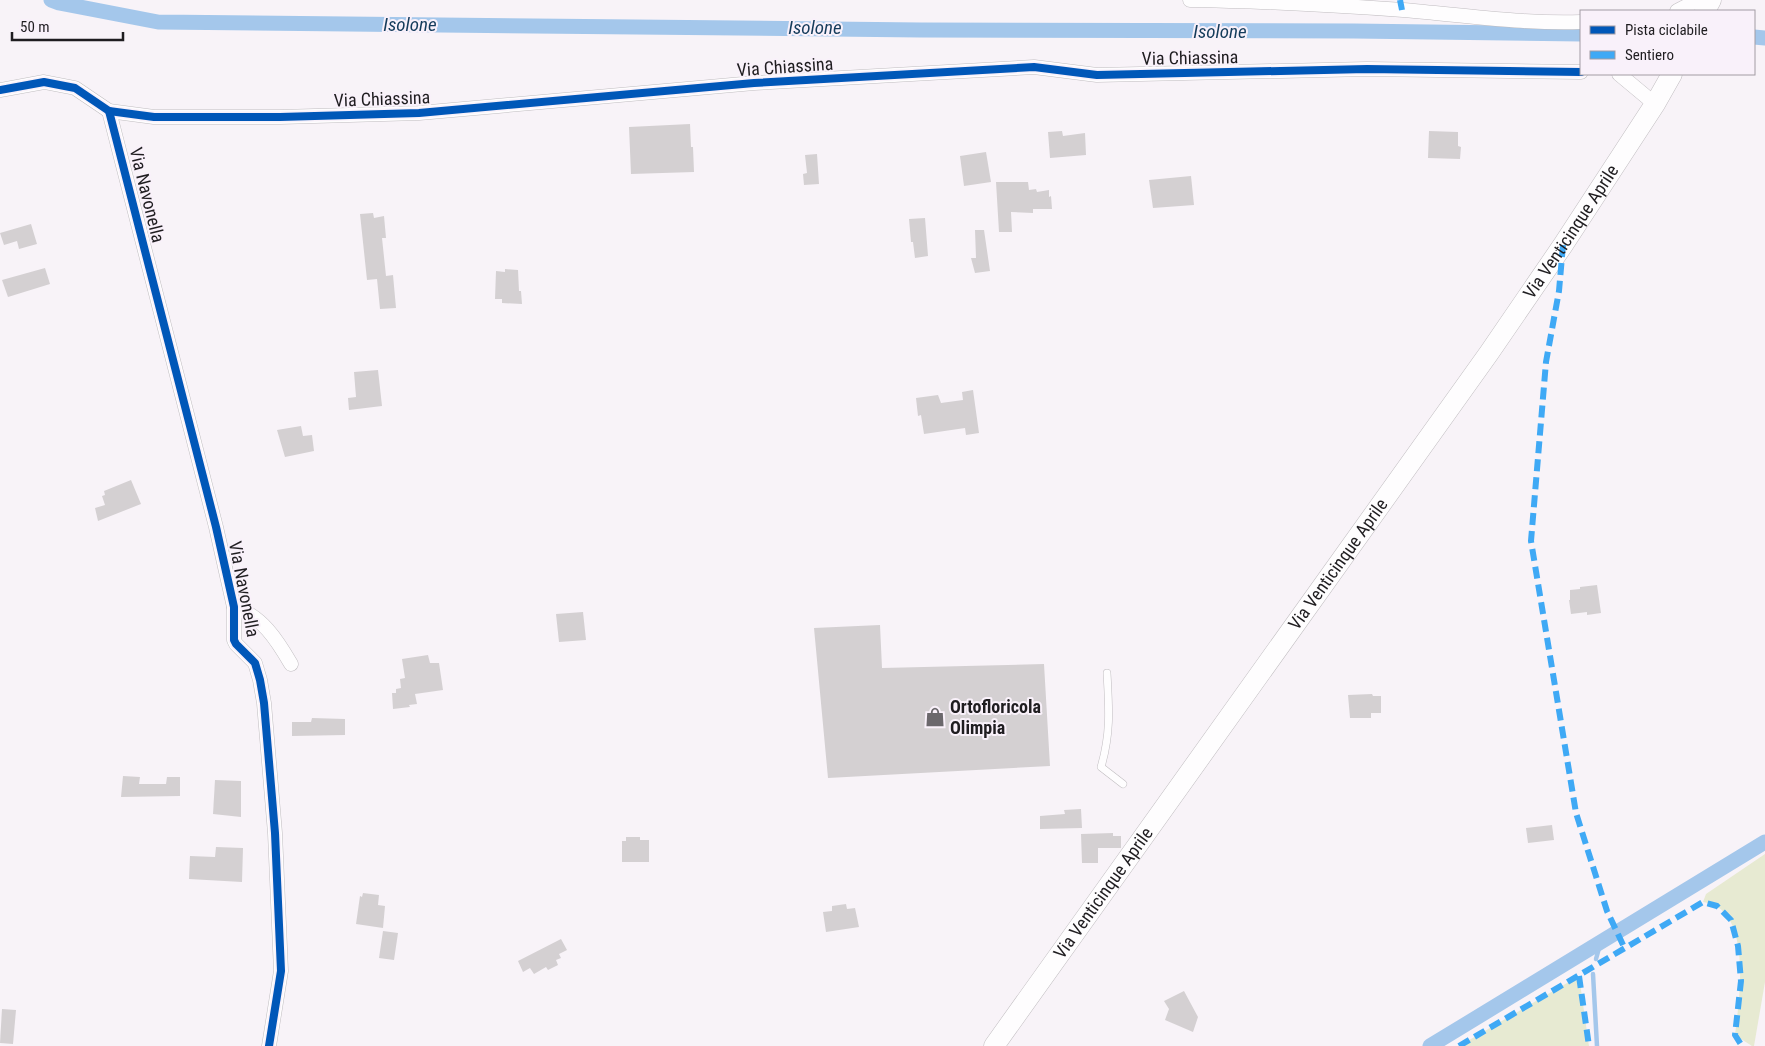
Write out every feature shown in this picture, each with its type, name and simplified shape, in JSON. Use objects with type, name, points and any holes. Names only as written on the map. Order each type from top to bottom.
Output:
[{"type":"main road","name":"Via Venticinque Aprile","points":[[994,1046],[1489,353],[1569,237],[1655,104],[1671,75]]},
{"type":"street","points":[[1190,0],[1256,1],[1393,9],[1549,23],[1580,22]]},
{"type":"street","points":[[1679,10],[1698,0]]},
{"type":"street","name":"Via Chiassina","points":[[0,90],[44,82],[75,88],[110,111],[154,117],[280,118],[420,113],[754,83],[1034,67],[1097,74],[1367,69],[1580,72]]},
{"type":"street","points":[[1620,75],[1655,104]]},
{"type":"street","name":"Via Navonella","points":[[110,111],[212,508],[234,613],[234,640],[255,663],[260,680],[266,721],[275,833],[281,971],[269,1046]]},
{"type":"street","points":[[234,613],[248,611],[273,635],[291,664]]},
{"type":"lane","points":[[1107,673],[1110,719],[1106,749],[1101,767],[1123,784]]},
{"type":"green space","points":[[1765,854],[1765,982],[1754,1046],[1752,1046],[1735,1035],[1739,1004],[1740,967],[1735,932],[1728,917],[1718,907],[1703,902],[1706,894]]},
{"type":"green space","points":[[1579,976],[1589,1046],[1459,1046]]},
{"type":"building","points":[[690,124],[694,172],[631,174],[629,127]]},
{"type":"building","points":[[1062,131],[1063,136],[1085,133],[1086,155],[1050,158],[1048,132]]},
{"type":"building","points":[[1429,131],[1458,132],[1458,146],[1461,147],[1460,159],[1428,158]]},
{"type":"building","points":[[986,152],[991,182],[964,186],[960,156]]},
{"type":"building","points":[[817,154],[819,184],[804,185],[803,174],[807,173],[805,155]]},
{"type":"building","points":[[1191,176],[1194,205],[1153,208],[1149,180]]},
{"type":"building","points":[[996,182],[1028,182],[1029,190],[1036,189],[1037,192],[1049,190],[1052,209],[1033,209],[1033,213],[1011,212],[1012,232],[999,232]]},
{"type":"building","points":[[373,213],[374,218],[384,216],[386,238],[382,238],[386,276],[393,275],[396,308],[380,309],[377,279],[367,280],[360,214]]},
{"type":"building","points":[[925,218],[928,256],[915,258],[913,242],[911,242],[909,219]]},
{"type":"building","points":[[31,224],[37,244],[19,249],[17,241],[4,245],[0,233]]},
{"type":"building","points":[[975,230],[984,230],[990,271],[975,273],[971,258],[976,258]]},
{"type":"building","points":[[45,268],[50,284],[8,297],[2,280]]},
{"type":"building","points":[[505,269],[518,270],[522,304],[502,303],[502,299],[495,299],[496,271],[505,272]]},
{"type":"building","points":[[378,370],[382,406],[349,410],[348,398],[356,397],[354,372]]},
{"type":"building","points":[[973,390],[979,433],[966,435],[965,428],[924,434],[921,415],[918,416],[916,398],[938,395],[941,403],[963,400],[962,392]]},
{"type":"building","points":[[301,426],[303,436],[312,435],[314,451],[285,457],[277,430]]},
{"type":"building","points":[[131,480],[141,504],[98,521],[95,508],[105,505],[102,496],[105,495],[104,491]]},
{"type":"building","points":[[1597,585],[1601,613],[1587,615],[1587,612],[1571,614],[1570,590]]},
{"type":"building","points":[[583,612],[586,640],[559,642],[556,614]]},
{"type":"building","name":"Ortofloricola Olimpia","points":[[880,625],[882,668],[1044,664],[1050,766],[828,778],[814,628]]},
{"type":"building","points":[[428,655],[430,663],[439,663],[443,690],[415,694],[417,704],[409,705],[410,707],[393,709],[392,693],[396,693],[396,689],[401,688],[400,679],[405,678],[402,659]]},
{"type":"building","points":[[1372,694],[1373,696],[1381,696],[1381,713],[1371,713],[1371,718],[1350,718],[1348,695]]},
{"type":"building","points":[[312,718],[345,719],[345,735],[292,736],[292,722],[311,722]]},
{"type":"building","points":[[123,776],[140,777],[139,784],[166,784],[167,777],[180,777],[180,796],[121,797]]},
{"type":"building","points":[[215,780],[241,781],[241,817],[213,814]]},
{"type":"building","points":[[1081,809],[1082,828],[1040,829],[1040,816],[1065,814],[1064,810]]},
{"type":"building","points":[[1552,825],[1554,840],[1528,843],[1526,828]]},
{"type":"building","points":[[1113,833],[1113,836],[1121,836],[1121,848],[1098,848],[1098,863],[1082,863],[1081,834]]},
{"type":"building","points":[[626,837],[640,837],[640,840],[649,840],[649,862],[622,862],[622,841],[626,841]]},
{"type":"building","points":[[216,847],[243,848],[242,882],[189,879],[190,856],[215,857]]},
{"type":"building","points":[[363,893],[379,895],[378,905],[385,906],[383,928],[356,924],[360,896],[362,897]]},
{"type":"building","points":[[846,904],[847,909],[855,908],[859,927],[826,932],[823,912],[832,911],[832,906]]},
{"type":"building","points":[[383,931],[398,933],[394,960],[379,958]]},
{"type":"building","points":[[561,939],[567,950],[559,954],[561,958],[556,960],[558,965],[548,970],[546,967],[534,974],[530,968],[523,972],[518,961]]},
{"type":"building","points":[[1184,991],[1198,1017],[1193,1032],[1165,1020],[1169,1009],[1164,1001]]},
{"type":"building","points":[[2,1009],[16,1010],[13,1044],[0,1043]]},
{"type":"waterway","name":"Isolone","points":[[51,0],[158,22],[921,30],[1354,31],[1580,34]]},
{"type":"waterway","points":[[1755,37],[1765,38]]},
{"type":"waterway","points":[[1430,1046],[1765,842]]},
{"type":"waterway","points":[[1596,959],[1601,941]]},
{"type":"waterway","points":[[1593,974],[1597,1046]]},
{"type":"marked path","points":[[1400,0],[1402,10]]},
{"type":"marked path","points":[[1563,245],[1559,291],[1546,362],[1531,541],[1576,813],[1607,911],[1625,949]]},
{"type":"marked path","points":[[1459,1046],[1703,902],[1717,906],[1731,920],[1738,946],[1741,981],[1735,1035],[1742,1046]]},
{"type":"marked path","points":[[1579,976],[1589,1046]]},
{"type":"cycle path","points":[[0,90],[44,82],[75,88],[109,111],[154,117],[280,117],[419,113],[754,83],[1034,67],[1097,75],[1367,69],[1580,72]]},
{"type":"cycle path","points":[[109,111],[216,527],[234,607],[234,640],[255,663],[264,703],[275,833],[281,971],[269,1046]]},
{"type":"place","name":"Ortofloricola Olimpia","points":[[935,717]]}]
